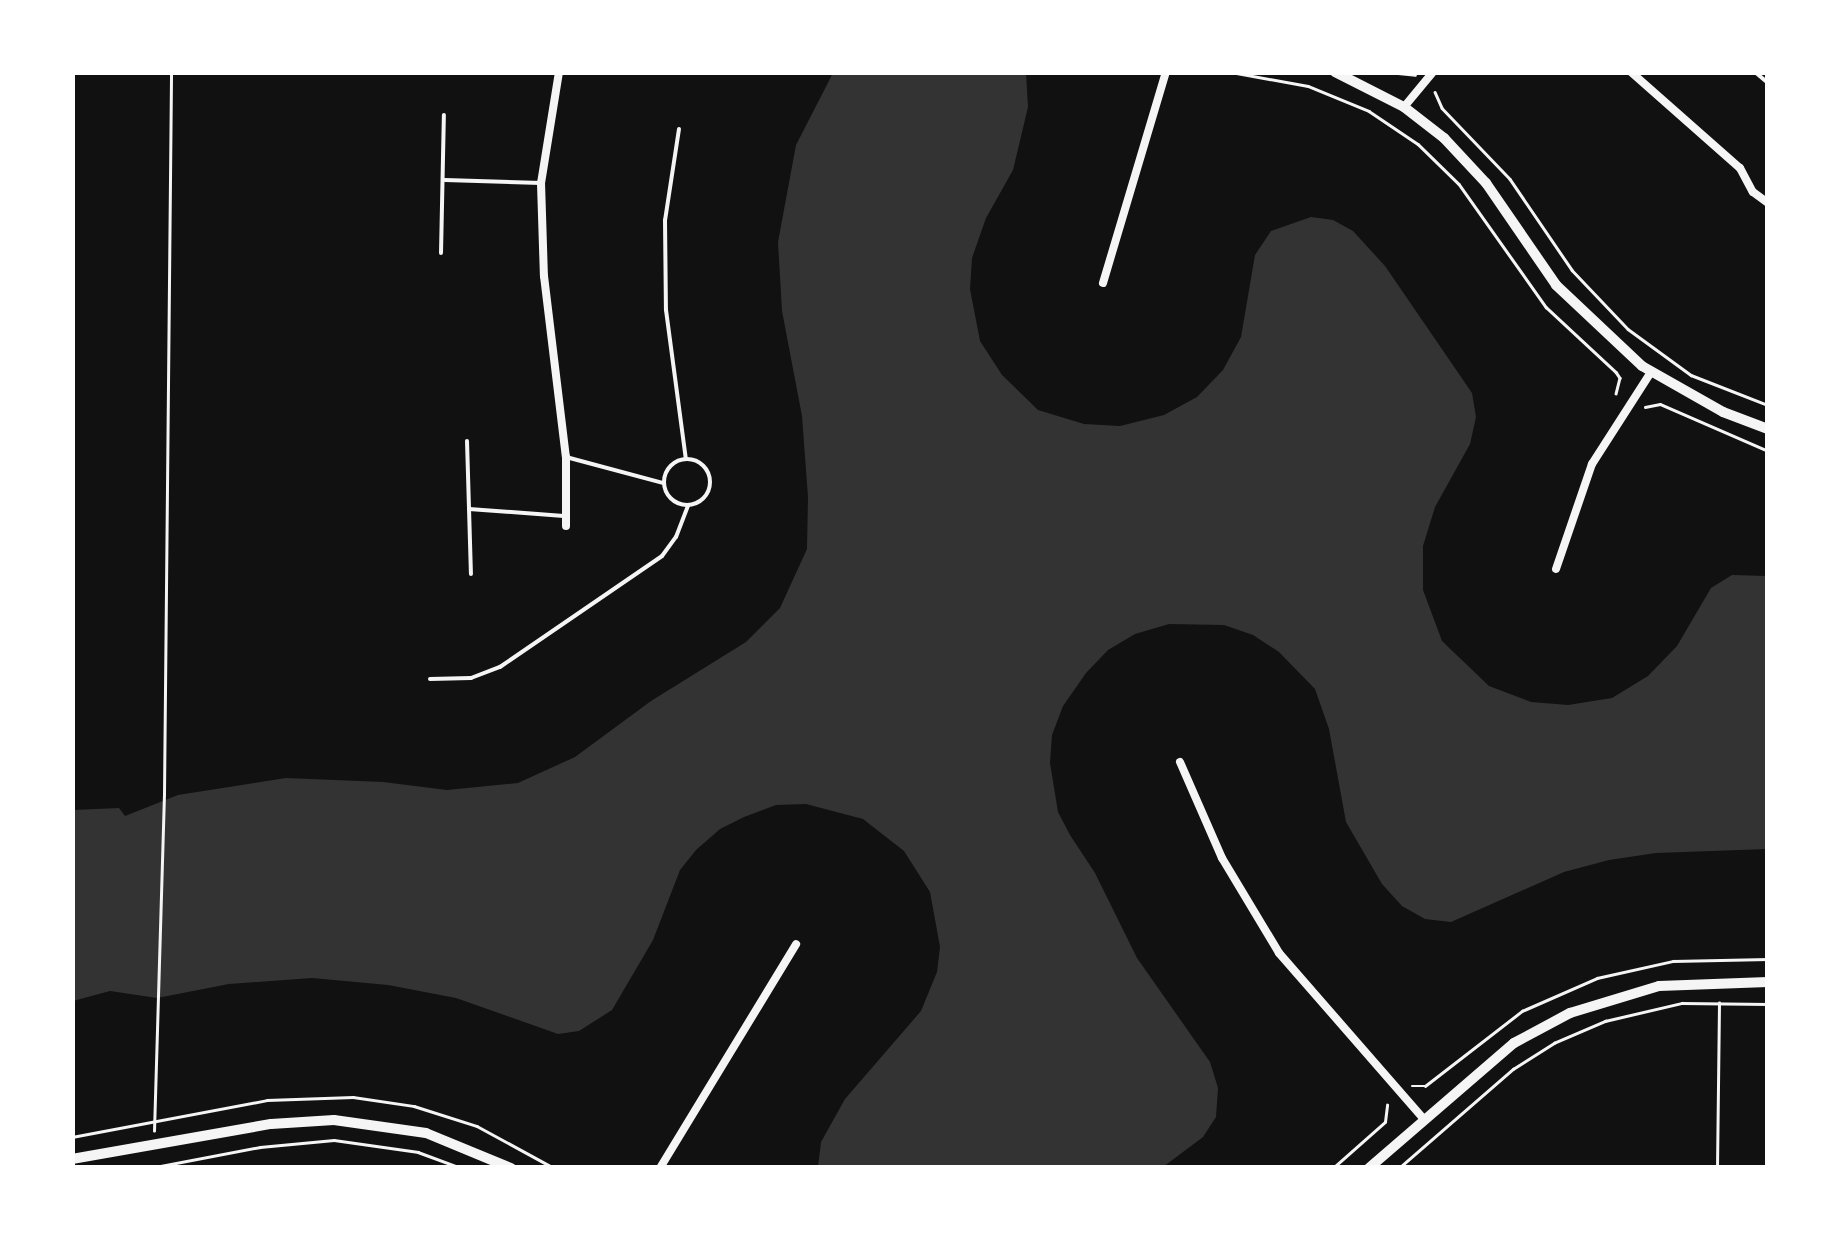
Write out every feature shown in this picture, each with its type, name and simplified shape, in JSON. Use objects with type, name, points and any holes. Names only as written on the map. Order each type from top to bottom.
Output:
[{"type":"street","points":[[559,72],[540,183],[544,276],[566,457],[566,521]]},
{"type":"street","points":[[1103,283],[1166,72]]},
{"type":"street","points":[[1334,72],[1404,107],[1444,138],[1486,183],[1532,254],[1577,309],[1651,372],[1723,412],[1768,429]]},
{"type":"street","points":[[1404,107],[1433,72]]},
{"type":"street","points":[[1631,72],[1740,168],[1753,192],[1768,203]]},
{"type":"street","points":[[1556,568],[1592,464],[1651,372]]},
{"type":"street","points":[[1180,762],[1222,858],[1279,953],[1424,1119]]},
{"type":"street","points":[[660,1168],[796,944]]},
{"type":"street","points":[[1369,1168],[1514,1043],[1570,1013],[1628,992],[1718,981],[1768,982]]},
{"type":"street","points":[[72,1159],[271,1124],[334,1120],[426,1133],[511,1168]]},
{"type":"lane","points":[[1755,72],[1768,83]]},
{"type":"lane","points":[[442,252],[444,115]]},
{"type":"lane","points":[[679,129],[665,220],[666,310],[686,459]]},
{"type":"lane","points":[[444,180],[540,183]]},
{"type":"lane","points":[[466,441],[471,574]]},
{"type":"lane","points":[[566,457],[664,483]]},
{"type":"lane","points":[[686,459],[701,464],[710,485],[703,499],[688,505],[674,502],[664,483],[668,469],[686,459]]},
{"type":"lane","points":[[430,679],[471,678],[500,668],[662,556],[676,537],[688,505]]},
{"type":"lane","points":[[468,510],[566,521]]},
{"type":"path","points":[[154,1134],[164,794],[171,72]]},
{"type":"path","points":[[1231,72],[1277,77],[1349,102],[1418,144],[1470,198],[1546,307],[1616,372],[1620,378],[1616,394]]},
{"type":"path","points":[[1388,72],[1416,76]]},
{"type":"path","points":[[1434,90],[1442,108],[1510,178],[1572,270],[1628,329],[1691,376],[1768,405]]},
{"type":"path","points":[[1641,412],[1660,404],[1768,451]]},
{"type":"path","points":[[1716,1168],[1718,981]]},
{"type":"path","points":[[1399,1168],[1513,1069],[1554,1043],[1640,1010],[1682,1002],[1768,1004]]},
{"type":"path","points":[[1333,1168],[1385,1122],[1387,1105]]},
{"type":"path","points":[[154,1155],[152,1167],[274,1145],[334,1140],[418,1152],[462,1168]]},
{"type":"shaded area","points":[[833,73],[1026,73],[1028,107],[1013,170],[986,218],[972,258],[970,289],[980,341],[1002,375],[1038,410],[1084,424],[1120,426],[1164,415],[1197,397],[1223,370],[1241,337],[1255,255],[1271,231],[1311,217],[1333,220],[1353,231],[1385,266],[1472,393],[1476,417],[1470,444],[1435,507],[1423,546],[1423,590],[1442,641],[1489,686],[1531,702],[1568,705],[1612,698],[1648,676],[1677,646],[1711,588],[1732,575],[1767,576],[1767,849],[1656,853],[1609,860],[1564,872],[1451,922],[1425,919],[1402,906],[1382,884],[1346,822],[1329,729],[1315,689],[1279,652],[1253,635],[1224,625],[1169,624],[1135,634],[1108,650],[1086,673],[1063,706],[1052,735],[1050,763],[1058,812],[1095,873],[1137,958],[1210,1062],[1218,1088],[1216,1117],[1203,1137],[1163,1167],[818,1167],[821,1142],[845,1099],[921,1011],[937,972],[940,947],[930,892],[904,851],[863,819],[806,804],[776,805],[744,817],[720,829],[696,850],[680,870],[653,940],[612,1010],[579,1031],[558,1034],[456,998],[388,985],[312,978],[229,984],[157,998],[110,991],[73,1001],[73,810],[119,808],[125,816],[178,795],[286,778],[383,782],[447,790],[518,783],[575,757],[651,701],[746,642],[780,608],[807,549],[808,497],[802,416],[782,311],[778,242],[796,145]]}]
